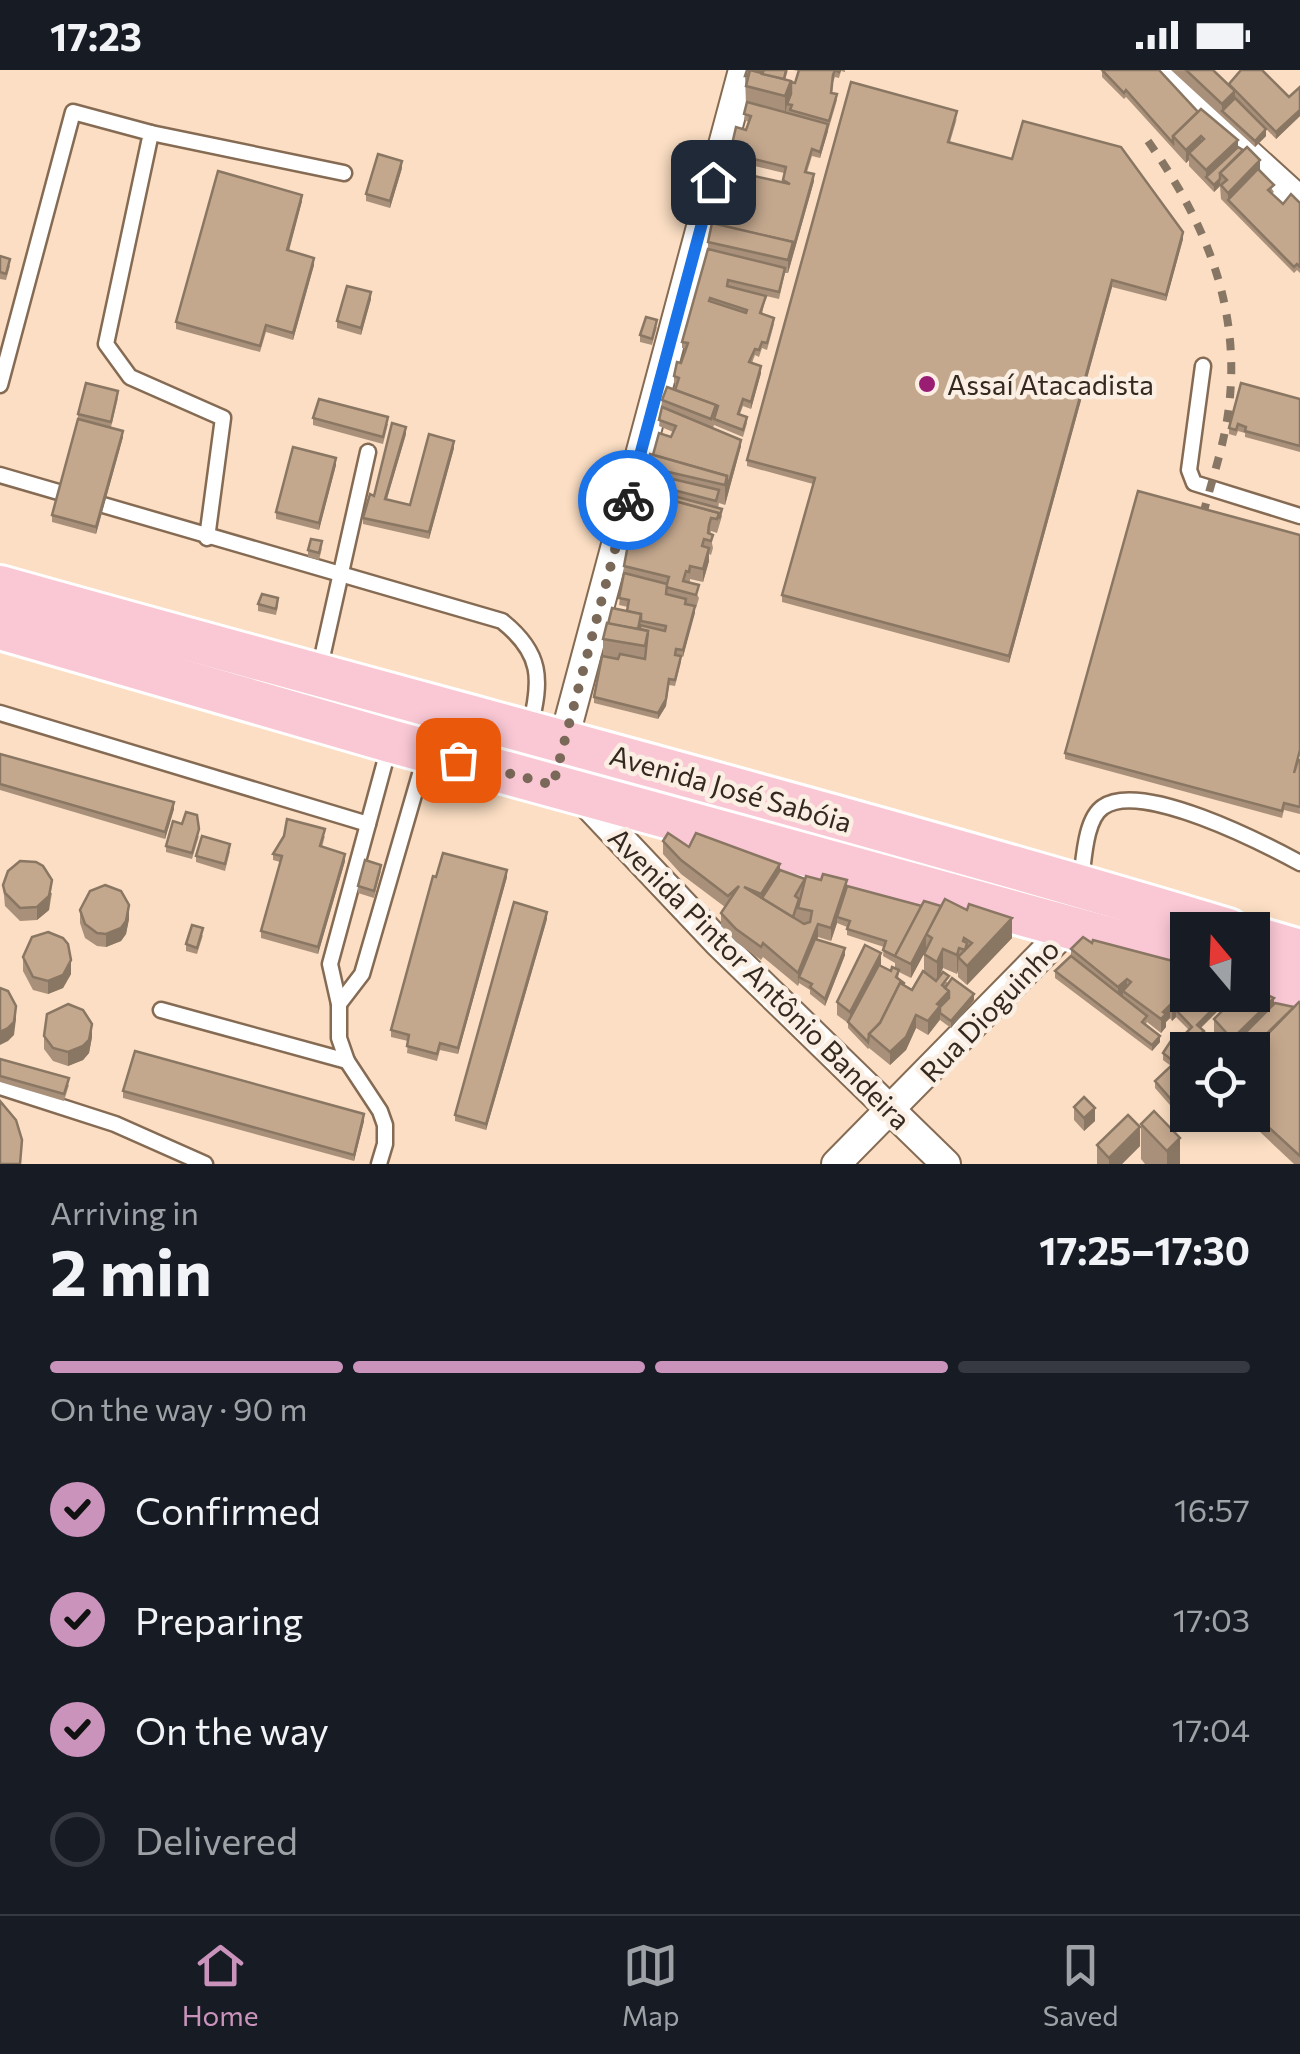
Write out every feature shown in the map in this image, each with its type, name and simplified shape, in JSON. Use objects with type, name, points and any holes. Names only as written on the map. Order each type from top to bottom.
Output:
[{"type":"main road","name":"Avenida José Sabóia","points":[[0,587],[318,677],[415,725],[564,788],[1170,955]]},
{"type":"main road","name":"Avenida José Sabóia","points":[[0,628],[415,725],[546,737],[1170,913]]},
{"type":"main road","points":[[1270,943],[1300,952]]},
{"type":"main road","points":[[1270,982],[1300,990]]},
{"type":"street","points":[[564,788],[546,737],[743,70]]},
{"type":"street","points":[[1156,70],[1300,201]]},
{"type":"street","name":"Avenida Pintor Antônio Bandeira","points":[[564,788],[946,1164]]},
{"type":"street","name":"Rua Dioguinho","points":[[836,1164],[1068,929],[1080,886]]},
{"type":"lane","points":[[0,385],[73,112],[151,133],[344,173]]},
{"type":"lane","points":[[151,133],[106,344],[130,378],[223,418],[207,538]]},
{"type":"lane","points":[[1203,366],[1188,470],[1194,483],[1300,516]]},
{"type":"lane","points":[[318,677],[368,452]]},
{"type":"lane","points":[[0,475],[502,621],[522,638],[533,655],[546,737]]},
{"type":"lane","points":[[0,713],[368,824]]},
{"type":"lane","points":[[378,1164],[385,1144],[385,1125],[380,1110],[347,1061],[339,1038],[339,1004],[330,964],[368,824],[415,725]]},
{"type":"lane","points":[[339,1004],[362,974],[415,725]]},
{"type":"lane","points":[[1080,886],[1093,819],[1102,807],[1120,800],[1150,803],[1224,824],[1300,862]]},
{"type":"lane","points":[[161,1010],[347,1061]]},
{"type":"lane","points":[[0,1086],[115,1124],[206,1164]]},
{"type":"building","points":[[750,70],[791,81],[785,96],[746,86]]},
{"type":"building","points":[[764,70],[786,70],[784,79],[762,74]]},
{"type":"building","points":[[799,70],[835,70],[831,93],[837,94],[829,121],[790,110],[792,105],[787,104],[791,82],[795,83]]},
{"type":"building","points":[[1102,70],[1159,70],[1198,112],[1173,136],[1173,143],[1126,90],[1124,93]]},
{"type":"building","points":[[1186,70],[1213,70],[1235,91],[1222,104]]},
{"type":"building","points":[[1241,70],[1262,70],[1289,97],[1300,87],[1300,110],[1276,132],[1229,84]]},
{"type":"building","name":"Assaí Atacadista","points":[[851,82],[957,111],[948,142],[1012,159],[1023,121],[1121,147],[1183,232],[1166,295],[1112,280],[1009,656],[782,595],[815,478],[747,460]]},
{"type":"building","points":[[1235,98],[1266,129],[1255,141],[1222,111]]},
{"type":"building","points":[[747,102],[828,124],[820,152],[812,149],[805,172],[814,174],[793,249],[793,242],[713,224],[720,190],[745,202],[746,197],[736,194],[741,173],[790,184],[783,180],[786,167],[730,153],[736,127],[746,130],[751,116],[744,114]]},
{"type":"building","points":[[1201,109],[1238,140],[1206,170],[1189,153],[1204,139],[1201,136],[1186,150],[1173,136]]},
{"type":"building","points":[[1238,147],[1243,150],[1220,173],[1214,185],[1206,177]]},
{"type":"building","points":[[1247,147],[1260,160],[1228,193],[1221,185],[1227,180],[1220,173]]},
{"type":"building","points":[[378,154],[402,161],[390,201],[366,194]]},
{"type":"building","points":[[1258,169],[1274,185],[1268,190],[1283,204],[1291,194],[1300,203],[1300,267],[1294,267],[1228,200]]},
{"type":"building","points":[[218,171],[302,195],[287,250],[314,258],[293,333],[266,325],[260,346],[176,322]]},
{"type":"building","points":[[712,223],[793,242],[788,260],[708,242]]},
{"type":"building","points":[[708,249],[785,268],[779,292],[728,280],[727,286],[766,296],[760,313],[774,318],[767,343],[762,342],[759,350],[755,349],[749,362],[761,366],[751,402],[743,399],[738,414],[747,417],[743,430],[714,419],[718,406],[675,390],[679,378],[674,376],[677,362],[681,363],[688,343],[682,342]],"holes":[[[710,298],[747,310],[746,313],[709,301]]]},
{"type":"building","points":[[0,256],[10,259],[6,274],[0,272]]},
{"type":"building","points":[[347,286],[371,292],[361,328],[337,321]]},
{"type":"building","points":[[646,317],[657,320],[652,339],[640,335]]},
{"type":"building","points":[[86,383],[118,391],[111,422],[78,414]]},
{"type":"building","points":[[1241,383],[1300,399],[1300,446],[1245,431],[1246,427],[1238,424],[1236,430],[1229,428]]},
{"type":"building","points":[[667,387],[716,405],[711,419],[662,400]]},
{"type":"building","points":[[319,399],[388,417],[383,437],[313,418]]},
{"type":"building","points":[[662,407],[741,440],[727,489],[727,476],[653,455],[659,433],[671,437],[676,426],[659,420]]},
{"type":"building","points":[[78,419],[123,431],[96,527],[52,515]]},
{"type":"building","points":[[392,423],[406,427],[385,499],[410,505],[429,434],[454,441],[429,532],[363,518],[370,494],[374,496]]},
{"type":"building","points":[[293,447],[336,458],[319,523],[276,512]]},
{"type":"building","points":[[650,454],[727,476],[725,485],[647,467]]},
{"type":"building","points":[[664,477],[719,490],[716,501],[662,487]]},
{"type":"building","points":[[638,491],[719,513],[717,519],[711,518],[711,541],[704,539],[702,546],[709,548],[703,569],[690,566],[683,581],[699,585],[696,595],[666,587],[669,577],[624,566]]},
{"type":"building","points":[[1138,491],[1300,535],[1300,750],[1294,773],[1300,760],[1300,807],[1284,803],[1282,811],[1065,753]]},
{"type":"building","points":[[662,493],[722,509],[719,519],[719,513],[661,497]]},
{"type":"building","points":[[311,539],[322,541],[319,553],[308,550]]},
{"type":"building","points":[[624,573],[667,584],[666,594],[686,599],[685,604],[695,606],[683,650],[676,649],[675,655],[681,656],[675,680],[669,679],[666,699],[658,713],[594,697],[602,656],[618,659],[620,654],[645,659],[648,631],[640,629],[640,625],[665,631],[666,626],[641,621],[641,614],[627,611],[629,600],[619,598]]},
{"type":"building","points":[[262,594],[278,598],[276,609],[258,604]]},
{"type":"building","points":[[612,608],[641,614],[638,629],[608,624]]},
{"type":"building","points":[[607,623],[648,631],[645,646],[603,639]]},
{"type":"building","points":[[0,754],[174,802],[165,832],[0,784]]},
{"type":"building","points":[[186,812],[197,815],[199,829],[192,853],[166,846],[173,821],[182,824]]},
{"type":"building","points":[[287,819],[325,829],[320,846],[345,854],[318,947],[261,931],[282,856],[273,854],[284,836]]},
{"type":"building","points":[[668,833],[689,847],[696,833],[780,864],[761,894],[744,887],[804,924],[810,922],[812,911],[798,908],[806,876],[821,880],[823,874],[847,880],[831,928],[818,924],[798,973],[763,943],[761,947],[736,929],[721,913],[739,886],[728,896],[681,860],[663,841]]},
{"type":"building","points":[[202,836],[230,844],[225,864],[196,856]]},
{"type":"building","points":[[443,853],[507,870],[458,1048],[440,1043],[437,1054],[407,1046],[409,1035],[391,1030],[433,876],[436,877]]},
{"type":"building","points":[[365,860],[381,865],[374,891],[358,886]]},
{"type":"building","points":[[20,861],[43,866],[52,880],[49,896],[37,907],[20,908],[5,893],[3,885],[8,871]]},
{"type":"building","points":[[780,870],[805,879],[795,896],[799,899],[793,917],[762,898]]},
{"type":"building","points":[[105,885],[121,891],[129,905],[121,928],[106,934],[85,924],[80,910],[90,891]]},
{"type":"building","points":[[847,886],[922,906],[895,956],[883,950],[886,941],[847,929],[850,921],[837,917]]},
{"type":"building","points":[[945,899],[967,910],[969,904],[1012,918],[967,966],[958,957],[965,950],[959,948],[957,955],[943,949],[937,962],[924,954],[932,938],[926,934]]},
{"type":"building","points":[[924,901],[941,906],[911,964],[895,956]]},
{"type":"building","points":[[514,902],[547,912],[486,1124],[455,1115]]},
{"type":"building","points":[[192,925],[203,928],[197,948],[186,944]]},
{"type":"building","points":[[48,932],[68,944],[71,960],[63,975],[48,981],[33,977],[23,957],[32,937]]},
{"type":"building","points":[[1083,937],[1092,943],[1093,940],[1170,960],[1170,1005],[1163,1012],[1166,1014],[1161,1019],[1123,991],[1131,982],[1127,979],[1118,987],[1071,949]]},
{"type":"building","points":[[815,939],[845,948],[825,999],[810,987],[812,984],[799,977]]},
{"type":"building","points":[[865,945],[881,953],[850,1012],[837,1002]]},
{"type":"building","points":[[1071,956],[1147,1016],[1142,1022],[1160,1036],[1152,1045],[1055,971]]},
{"type":"building","points":[[879,965],[899,970],[896,977],[904,983],[900,983],[868,1042],[848,1022]]},
{"type":"building","points":[[923,971],[936,981],[943,972],[949,976],[942,985],[949,991],[928,1021],[916,1015],[906,1037],[890,1052],[869,1034],[880,1023],[900,983],[912,990]]},
{"type":"building","points":[[952,978],[974,994],[951,1021],[940,1013],[940,1007],[949,998],[945,988]]},
{"type":"building","points":[[0,988],[8,991],[16,1006],[14,1022],[0,1032]]},
{"type":"building","points":[[1275,1003],[1294,1007],[1268,1032],[1246,1032],[1270,1012]]},
{"type":"building","points":[[1300,1003],[1300,1156],[1270,1128],[1270,1032]]},
{"type":"building","points":[[68,1004],[83,1010],[92,1024],[89,1040],[68,1052],[53,1048],[44,1036],[47,1014]]},
{"type":"building","points":[[1178,1012],[1210,1012],[1197,1025],[1203,1032],[1187,1032],[1192,1027]]},
{"type":"building","points":[[1221,1012],[1260,1012],[1239,1032],[1226,1032],[1214,1019]]},
{"type":"building","points":[[135,1051],[364,1114],[354,1155],[123,1091]]},
{"type":"building","points":[[0,1059],[69,1078],[64,1094],[0,1076]]},
{"type":"building","points":[[1170,1067],[1170,1098],[1155,1081]]},
{"type":"building","points":[[1084,1097],[1095,1108],[1084,1118],[1074,1107]]},
{"type":"building","points":[[0,1101],[16,1120],[22,1140],[20,1164],[0,1164]]},
{"type":"building","points":[[1154,1111],[1170,1132],[1180,1138],[1167,1151],[1141,1124]]},
{"type":"building","points":[[1128,1115],[1140,1127],[1109,1158],[1097,1145]]},
{"type":"railway","points":[[1148,141],[1201,233],[1214,266],[1229,334],[1229,406],[1204,511]]},
{"type":"way so far","points":[[458,760],[553,785],[628,500]]},
{"type":"place","name":"Assaí Atacadista","points":[[927,384]]},
{"type":"route","points":[[628,500],[713,182]]}]
